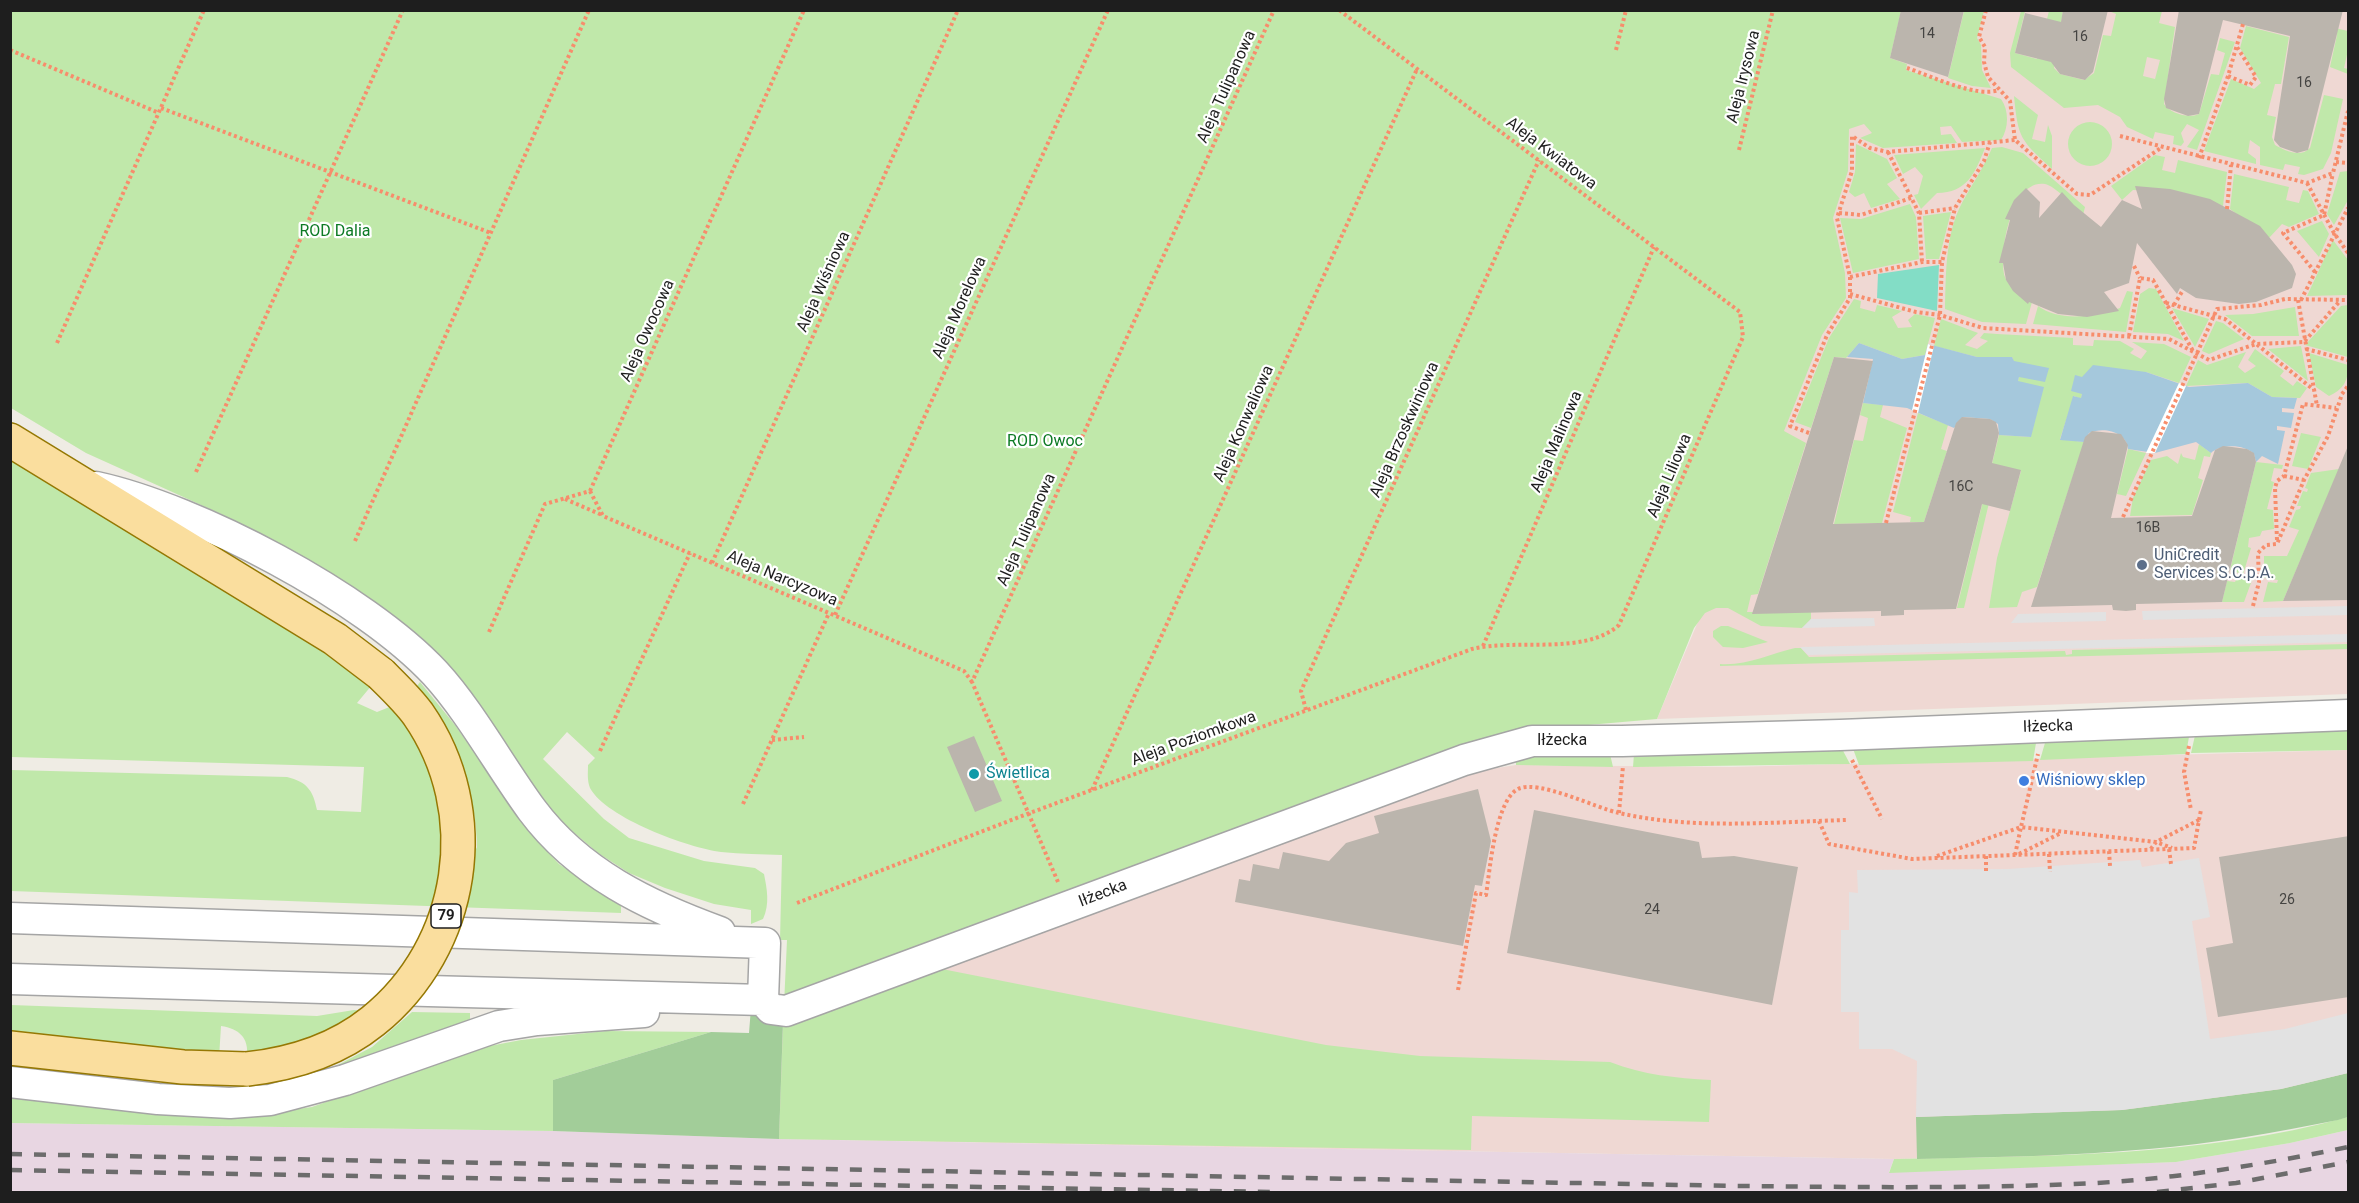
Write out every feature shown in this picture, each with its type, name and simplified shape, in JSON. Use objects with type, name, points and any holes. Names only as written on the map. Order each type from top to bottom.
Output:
[{"type":"main road","name":"79","points":[[10,440],[335,639],[381,674],[418,714],[433,741],[452,790],[458,834],[458,857],[445,920],[437,940],[416,975],[372,1022],[338,1044],[279,1064],[247,1069],[183,1067],[10,1047]]},
{"type":"street","points":[[82,484],[123,493],[216,530],[292,569],[364,612],[408,647],[436,674],[534,812],[567,849],[606,880],[644,902],[755,942]]},
{"type":"street","name":"Iłżecka","points":[[765,1004],[1066,902],[1464,760],[1532,741],[1840,735],[2349,715]]},
{"type":"street","points":[[10,918],[755,942]]},
{"type":"street","points":[[755,942],[765,1004]]},
{"type":"street","points":[[10,979],[322,990],[652,995],[765,1004]]},
{"type":"street","points":[[10,1082],[158,1100],[230,1103],[270,1100],[345,1080],[499,1026],[765,1004]]},
{"type":"path","points":[[57,343],[204,10]]},
{"type":"path","points":[[196,472],[403,10]]},
{"type":"path","points":[[355,541],[589,10]]},
{"type":"path","name":"Aleja Owocowa","points":[[591,491],[804,10]]},
{"type":"path","name":"Aleja Wiśniowa","points":[[712,563],[957,10]]},
{"type":"path","name":"Aleja Morelowa","points":[[835,615],[1108,10]]},
{"type":"path","name":"Aleja Tulipanowa","points":[[972,682],[1274,10]]},
{"type":"path","name":"Aleja Kwiatowa","points":[[1339,10],[1740,312],[1743,321]]},
{"type":"path","points":[[1616,50],[1626,10]]},
{"type":"path","name":"Aleja Irysowa","points":[[1739,150],[1773,10]]},
{"type":"path","points":[[1986,10],[1979,37],[1985,47],[1984,62],[1988,77],[2010,101],[2015,140],[2077,194],[2090,195],[2161,148]]},
{"type":"path","points":[[2199,158],[2228,76],[2242,24]]},
{"type":"path","points":[[2228,76],[2250,85],[2256,78],[2237,46]]},
{"type":"path","points":[[10,50],[159,113]]},
{"type":"path","points":[[1907,68],[1977,91],[1991,93],[1999,90]]},
{"type":"path","name":"Aleja Konwaliowa","points":[[1092,789],[1417,69]]},
{"type":"path","points":[[161,108],[491,233]]},
{"type":"path","points":[[2324,215],[2349,111]]},
{"type":"path","points":[[1809,433],[1790,426],[1827,335],[1850,294],[1850,277],[1837,218],[1852,171],[1852,136],[1870,148],[1887,152],[2015,140]]},
{"type":"path","points":[[2120,136],[2199,158],[2307,183],[2333,173]]},
{"type":"path","points":[[1886,523],[1940,315],[1942,262],[1955,208],[1984,161],[1990,142]]},
{"type":"path","points":[[1887,152],[1919,213],[1922,262]]},
{"type":"path","name":"Aleja Brzoskwiniowa","points":[[1306,710],[1301,691],[1539,160]]},
{"type":"path","points":[[2336,162],[2349,163]]},
{"type":"path","points":[[2227,209],[2231,165]]},
{"type":"path","points":[[2307,183],[2334,233],[2349,254]]},
{"type":"path","points":[[1839,213],[1861,215],[1911,198]]},
{"type":"path","points":[[1919,213],[1955,208]]},
{"type":"path","points":[[2317,406],[2304,342],[2300,300],[2349,208]]},
{"type":"path","points":[[2315,272],[2283,233],[2324,215]]},
{"type":"path","name":"Aleja Malinowa","points":[[1483,646],[1654,247]]},
{"type":"path","points":[[1850,277],[1922,262],[1942,262]]},
{"type":"path","points":[[2129,336],[2140,278],[2134,266]]},
{"type":"path","points":[[2140,278],[2153,280],[2195,353]]},
{"type":"path","points":[[2174,305],[2183,290]]},
{"type":"path","points":[[1850,294],[1916,312],[1940,315],[1983,328],[2169,339],[2209,360],[2256,344],[2304,342],[2339,302]]},
{"type":"path","points":[[2122,517],[2217,309],[2300,300],[2339,302],[2349,300]]},
{"type":"path","points":[[2166,303],[2225,320],[2314,390]]},
{"type":"path","name":"Aleja Liliowa","points":[[1608,635],[1619,625],[1730,369],[1743,337],[1743,321]]},
{"type":"path","points":[[2305,348],[2349,360]]},
{"type":"path","points":[[2277,544],[2304,480],[2328,436],[2336,408],[2349,386]]},
{"type":"path","points":[[2277,544],[2275,488],[2277,481],[2284,476],[2302,404],[2336,408]]},
{"type":"path","points":[[2284,476],[2304,480]]},
{"type":"path","points":[[489,632],[545,504],[591,491],[603,516]]},
{"type":"path","name":"Aleja Narcyzowa","points":[[565,498],[963,671],[972,682]]},
{"type":"path","points":[[2253,606],[2259,582],[2258,553],[2266,545],[2277,544]]},
{"type":"path","points":[[600,751],[690,553]]},
{"type":"path","points":[[743,804],[829,613]]},
{"type":"path","name":"Aleja Poziomkowa","points":[[797,903],[1092,789],[1483,646],[1495,644],[1531,646],[1596,639],[1608,635]]},
{"type":"path","points":[[972,682],[1066,902]]},
{"type":"path","points":[[2191,810],[2184,772],[2194,721]]},
{"type":"path","points":[[2017,855],[2021,827],[2044,727]]},
{"type":"path","points":[[1840,735],[1882,819]]},
{"type":"path","points":[[772,740],[804,737]]},
{"type":"path","points":[[1619,813],[1623,767]]},
{"type":"path","points":[[1458,990],[1476,893],[1486,895],[1501,811],[1508,798],[1519,788],[1538,787],[1619,813],[1695,824],[1847,820]]},
{"type":"path","points":[[1819,821],[1829,844],[1912,859],[2194,848],[2200,810]]},
{"type":"path","points":[[2150,850],[2156,842],[2199,820]]},
{"type":"path","points":[[1934,858],[2021,827],[2156,842],[2175,849]]},
{"type":"path","points":[[2017,855],[2061,833]]},
{"type":"path","points":[[2169,849],[2171,864]]},
{"type":"path","points":[[2109,851],[2110,866]]},
{"type":"path","points":[[2049,854],[2050,872]]},
{"type":"path","points":[[1986,856],[1986,873]]},
{"type":"shaded area","points":[[1855,11],[2348,11],[2348,694],[1657,719],[1697,624],[1794,259]]},
{"type":"shaded area","points":[[2348,606],[2348,615],[2143,620],[2142,611]]},
{"type":"shaded area","points":[[2106,612],[2106,621],[2011,623],[2018,614]]},
{"type":"shaded area","points":[[1874,618],[1875,626],[1802,628],[1811,619]]},
{"type":"shaded area","points":[[2348,634],[2348,642],[1808,655],[1800,647]]},
{"type":"shaded area","points":[[2348,750],[2348,1117],[2048,1156],[1894,1159],[779,1139],[783,1027],[1471,772],[1516,765],[1731,767]]},
{"type":"shaded area","points":[[2199,858],[2210,917],[2192,921],[2210,1039],[2285,1029],[2348,1013],[2348,1073],[2281,1089],[2122,1110],[1916,1117],[1917,1061],[1892,1049],[1859,1049],[1859,1012],[1841,1012],[1841,930],[1849,930],[1849,892],[1858,893],[1857,870],[2008,869],[2140,860],[2142,867]]},
{"type":"shaded area","points":[[11,1123],[553,1131],[779,1139],[1894,1159],[1889,1172],[2176,1162],[2290,1143],[2348,1130],[2348,1192],[11,1192]]},
{"type":"green space","name":"ROD Owoc","points":[[10,11],[1901,11],[1890,58],[1907,64],[1906,70],[2001,99],[2006,108],[2007,119],[2006,130],[2001,140],[1962,142],[1951,126],[1940,127],[1941,135],[1951,134],[1957,143],[1883,148],[1860,138],[1872,133],[1864,124],[1849,129],[1848,171],[1833,218],[1845,273],[1846,298],[1822,335],[1784,431],[1806,443],[1758,594],[1751,595],[1747,612],[1811,612],[1811,619],[1802,628],[1761,626],[1728,608],[1716,608],[1705,613],[1694,628],[1657,719],[1519,731],[1325,795],[784,1005],[787,940],[780,940],[782,855],[729,853],[689,845],[630,820],[599,799],[590,788],[588,765],[595,758],[567,732],[543,759],[604,819],[629,838],[704,861],[755,868],[764,874],[767,908],[763,919],[751,924],[751,910],[714,904],[629,873],[598,853],[560,821],[440,658],[387,612],[316,566],[221,514],[86,453],[11,408]]},
{"type":"green space","points":[[1964,11],[1984,11],[1977,38],[1981,45],[1982,70],[1991,88],[1972,86],[1948,78]]},
{"type":"green space","points":[[2021,11],[2025,11],[2015,53],[2037,59],[2049,11],[2063,11],[2054,68],[2060,74],[2084,80],[2094,73],[2103,35],[2111,36],[2116,14],[2109,11],[2162,11],[2159,23],[2175,27],[2164,104],[2175,112],[2190,116],[2199,114],[2211,74],[2219,75],[2225,53],[2217,50],[2220,38],[2235,42],[2197,150],[2187,147],[2199,130],[2187,124],[2181,133],[2184,142],[2181,146],[2173,144],[2174,136],[2155,132],[2153,139],[2127,127],[2120,117],[2098,105],[2064,108],[2011,67],[2010,53]],"holes":[[[2147,57],[2160,60],[2155,79],[2143,76]]]},
{"type":"green space","points":[[2246,26],[2289,37],[2281,84],[2275,84],[2267,115],[2276,117],[2272,137],[2275,145],[2297,153],[2306,151],[2310,148],[2324,95],[2343,99],[2331,153],[2323,169],[2304,175],[2298,174],[2300,167],[2285,164],[2283,170],[2260,165],[2260,147],[2250,140],[2248,153],[2256,159],[2256,164],[2204,151],[2231,79],[2254,89],[2261,83],[2240,48]]},
{"type":"green space","points":[[2335,28],[2348,31],[2348,50],[2344,68],[2348,69],[2348,74],[2330,67],[2337,35]]},
{"type":"green space","points":[[2014,96],[2038,115],[2032,139],[2045,142],[2048,125],[2052,136],[2052,169],[2022,137],[2017,121]]},
{"type":"green space","points":[[2090,122],[2106,128],[2112,144],[2106,160],[2090,166],[2074,160],[2068,144],[2074,128]]},
{"type":"green space","points":[[1856,144],[1887,159],[1897,178],[1887,184],[1900,199],[1871,208],[1864,193],[1855,197],[1849,192],[1855,172]]},
{"type":"green space","points":[[2002,147],[2023,153],[2085,207],[2083,215],[2058,192],[2045,184],[2033,185],[2023,193],[2016,205],[2006,236],[2003,266],[2009,283],[2032,302],[2026,324],[1982,322],[1945,309],[1947,259],[1954,221],[1992,148]]},
{"type":"green space","points":[[1985,148],[1978,166],[1963,185],[1947,192],[1937,193],[1921,209],[1914,195],[1918,194],[1923,176],[1915,167],[1903,174],[1894,155]]},
{"type":"green space","points":[[2155,155],[2165,157],[2162,170],[2175,173],[2178,160],[2227,172],[2223,206],[2181,192],[2133,190],[2122,200],[2111,186]]},
{"type":"green space","points":[[2348,171],[2348,200],[2334,225],[2327,214],[2340,172]]},
{"type":"green space","points":[[2234,174],[2289,187],[2286,200],[2299,203],[2303,190],[2308,191],[2319,214],[2289,227],[2282,224],[2269,238],[2230,209]]},
{"type":"green space","points":[[1910,204],[1916,217],[1919,259],[1853,273],[1840,218],[1861,219]]},
{"type":"green space","points":[[1951,212],[1939,259],[1926,259],[1923,216]]},
{"type":"green space","points":[[2322,221],[2329,234],[2319,257],[2297,231]]},
{"type":"green space","points":[[2333,240],[2348,260],[2348,295],[2307,296]]},
{"type":"green space","points":[[1939,265],[1937,311],[1877,298],[1878,274]]},
{"type":"green space","points":[[2149,288],[2156,289],[2184,341],[2168,334],[2133,332],[2140,294]]},
{"type":"green space","points":[[2127,291],[2133,292],[2126,332],[2033,324],[2038,306],[2046,311],[2066,316],[2088,316],[2120,308]]},
{"type":"green space","points":[[1854,299],[1861,301],[1860,308],[1875,312],[1877,305],[1902,311],[1892,317],[1898,328],[1912,327],[1908,320],[1915,314],[1935,318],[1925,355],[1902,359],[1859,343],[1846,358],[1834,357],[1811,428],[1795,422],[1829,338]]},
{"type":"green space","points":[[2348,305],[2348,357],[2305,345],[2341,306]]},
{"type":"green space","points":[[2295,307],[2299,336],[2252,336],[2225,315],[2253,314]]},
{"type":"green space","points":[[2172,308],[2209,319],[2195,347]]},
{"type":"green space","points":[[1941,319],[1978,333],[1965,345],[1977,349],[1988,341],[1980,338],[1984,333],[2073,338],[2073,345],[2093,346],[2094,340],[2120,341],[2134,349],[2130,353],[2141,359],[2147,351],[2132,342],[2164,344],[2191,357],[2179,383],[2146,372],[2082,394],[2081,399],[2074,396],[2060,439],[2084,442],[2037,587],[2022,592],[2017,607],[1989,608],[1997,558],[2021,471],[1998,465],[1964,608],[1957,608],[1999,435],[2031,437],[2019,377],[2012,357],[1977,357],[1934,346]]},
{"type":"green space","points":[[2216,321],[2223,323],[2244,339],[2209,354],[2202,351]]},
{"type":"green space","points":[[2301,346],[2308,381],[2268,349]]},
{"type":"green space","points":[[2255,349],[2284,371],[2280,376],[2293,386],[2297,381],[2307,388],[2300,398],[2272,397],[2248,383],[2186,386],[2198,360],[2207,365],[2246,352],[2238,367],[2245,373],[2256,366],[2248,360]]},
{"type":"green space","points":[[2309,353],[2348,365],[2346,380],[2338,391],[2329,396],[2316,387]]},
{"type":"green space","points":[[1863,403],[1883,405],[1880,417],[1907,428],[1882,523],[1834,524],[1854,440],[1863,441],[1868,418],[1860,415]]},
{"type":"green space","points":[[1918,413],[1948,425],[1941,449],[1947,451],[1924,522],[1910,522],[1911,517],[1893,512]]},
{"type":"green space","points":[[2301,433],[2321,437],[2308,469],[2292,466]]},
{"type":"green space","points":[[2199,444],[2211,453],[2210,457],[2204,456],[2198,478],[2203,480],[2192,515],[2130,516],[2133,498],[2151,460],[2167,456],[2178,464],[2181,453],[2183,457],[2195,460]]},
{"type":"green space","points":[[2128,449],[2146,453],[2126,496],[2117,494]]},
{"type":"green space","points":[[10,455],[287,625],[372,685],[357,703],[377,712],[392,706],[408,725],[477,849],[473,804],[467,783],[451,743],[417,686],[420,682],[455,725],[532,835],[559,864],[621,905],[621,913],[11,891],[11,770],[287,777],[300,781],[308,788],[317,810],[361,812],[364,767],[11,757]]},
{"type":"green space","points":[[2256,462],[2283,465],[2282,469],[2274,468],[2271,481],[2274,482],[2267,509],[2273,510],[2274,529],[2262,531],[2260,536],[2249,538],[2248,547],[2251,548],[2242,578],[2252,580],[2244,602],[2222,602],[2227,581],[2235,582],[2239,573],[2230,570]]},
{"type":"green space","points":[[2339,469],[2283,601],[2263,602],[2268,582],[2277,583],[2278,580],[2264,578],[2264,556],[2287,556],[2299,530],[2289,527],[2296,510],[2300,509],[2301,506],[2297,506],[2303,491],[2307,492],[2308,489],[2305,488],[2311,473]]},
{"type":"green space","points":[[1721,626],[1728,626],[1768,642],[1743,648],[1723,647],[1713,637],[1713,631]]},
{"type":"green space","points":[[2348,644],[2348,649],[1720,666],[1720,664],[1749,661],[1795,648],[1801,648],[1809,657],[2065,651],[2066,655],[2072,654],[2072,650]]},
{"type":"green space","points":[[2348,725],[2348,750],[2191,753],[2196,731]]},
{"type":"green space","points":[[2190,731],[2186,754],[2040,760],[2047,736]]},
{"type":"green space","points":[[2037,737],[2033,761],[1859,765],[1852,746]]},
{"type":"green space","points":[[1840,745],[1850,764],[1633,767],[1634,754]]},
{"type":"green space","points":[[1610,754],[1613,767],[1516,765],[1516,756]]},
{"type":"green space","points":[[942,969],[1326,1045],[1420,1056],[1610,1062],[1660,1075],[1711,1080],[1709,1122],[1472,1116],[1471,1150],[779,1139],[783,1027]]},
{"type":"green space","points":[[784,994],[779,1139],[553,1131],[553,1080],[711,1032],[749,1033],[751,1008]]},
{"type":"green space","points":[[11,1005],[317,1016],[354,1010],[367,1011],[343,1029],[247,1057],[246,1044],[241,1035],[233,1029],[221,1026],[219,1058],[11,1035]]},
{"type":"green space","points":[[412,1012],[470,1013],[470,1021],[317,1076],[372,1047]]},
{"type":"green space","points":[[606,1031],[711,1032],[553,1080],[553,1131],[11,1123],[11,1097],[228,1119],[312,1107],[474,1049],[521,1040]]},
{"type":"green space","points":[[2348,1073],[2348,1117],[2338,1120],[2173,1147],[2062,1155],[1917,1159],[1916,1117],[2122,1110],[2281,1089]]},
{"type":"green space","points":[[2348,1117],[2348,1130],[2290,1143],[2176,1162],[1889,1173],[1894,1159],[2065,1155],[2180,1147],[2293,1130]]},
{"type":"water","points":[[1859,343],[1902,359],[1925,355],[1928,344],[1977,357],[2012,357],[2014,361],[2049,368],[2045,382],[2019,377],[2018,381],[2044,387],[2031,437],[1999,435],[1998,424],[1990,419],[1963,417],[1954,428],[1907,408],[1863,403],[1873,359],[1847,357]]},
{"type":"water","points":[[2093,365],[2146,372],[2189,387],[2248,383],[2272,397],[2297,398],[2294,409],[2282,408],[2282,412],[2294,413],[2291,428],[2277,426],[2277,430],[2285,431],[2278,464],[2262,456],[2256,462],[2254,454],[2239,447],[2221,448],[2211,453],[2196,442],[2155,453],[2128,449],[2124,438],[2114,432],[2101,430],[2089,433],[2084,442],[2060,440],[2073,396],[2081,398],[2082,394],[2071,391],[2075,375],[2082,377]]},
{"type":"pier","points":[[1928,344],[1934,346],[1918,413],[1912,410]]},
{"type":"pier","points":[[2179,383],[2186,386],[2155,453],[2146,453]]},
{"type":"building","points":[[1901,10],[1964,10],[1948,77],[1890,58]]},
{"type":"building","points":[[2063,10],[2108,10],[2093,72],[2085,80],[2060,74],[2051,62],[2015,53],[2025,13],[2061,22]]},
{"type":"building","points":[[2179,10],[2343,10],[2308,150],[2297,153],[2280,147],[2274,140],[2290,36],[2223,20],[2199,114],[2188,116],[2166,108],[2164,99]]},
{"type":"building","points":[[2135,186],[2170,189],[2210,199],[2260,226],[2292,265],[2296,274],[2292,288],[2256,302],[2239,304],[2196,298],[2180,288],[2177,294],[2137,243],[2129,283],[2104,292],[2119,311],[2087,317],[2058,314],[2029,302],[2028,304],[2013,291],[2006,280],[2003,263],[1999,263],[2010,220],[2005,219],[2014,200],[2026,188],[2040,202],[2039,218],[2062,192],[2101,227],[2122,200],[2142,209]]},
{"type":"building","points":[[1834,357],[1873,361],[1833,524],[1924,522],[1956,423],[1962,417],[1990,419],[1996,422],[1999,433],[1992,463],[2021,470],[2010,511],[1982,504],[1956,609],[1904,610],[1904,615],[1881,616],[1881,611],[1752,614]]},
{"type":"building","points":[[2092,431],[2121,434],[2128,445],[2111,518],[2192,516],[2215,450],[2223,446],[2247,449],[2254,453],[2256,462],[2222,602],[2136,604],[2136,610],[2126,611],[2113,610],[2112,605],[2031,607],[2085,437]]},
{"type":"building","points":[[2348,446],[2349,600],[2283,601]]},
{"type":"building","name":"Świetlica","points":[[974,736],[1002,801],[975,812],[947,747]]},
{"type":"building","points":[[1478,789],[1491,841],[1482,886],[1475,885],[1463,946],[1235,902],[1239,879],[1250,881],[1253,864],[1279,869],[1283,852],[1329,861],[1346,843],[1379,833],[1374,816]]},
{"type":"building","points":[[1534,810],[1699,842],[1702,858],[1734,856],[1798,867],[1772,1005],[1507,953]]},
{"type":"building","points":[[2349,836],[2349,997],[2218,1017],[2206,948],[2233,943],[2219,857]]},
{"type":"railway","points":[[10,1154],[1737,1186],[1917,1187],[2051,1185],[2128,1181],[2223,1170],[2348,1147]]},
{"type":"railway","points":[[2157,1192],[2236,1183],[2348,1162]]},
{"type":"railway","points":[[10,1170],[1271,1192]]},
{"type":"place","name":"UniCredit Services S.C.p.A.","points":[[2142,565]]},
{"type":"place","name":"Świetlica","points":[[974,774]]},
{"type":"place","name":"Wiśniowy sklep","points":[[2024,781]]},
{"type":"park label","name":"ROD Dalia","points":[[335,232]]}]
